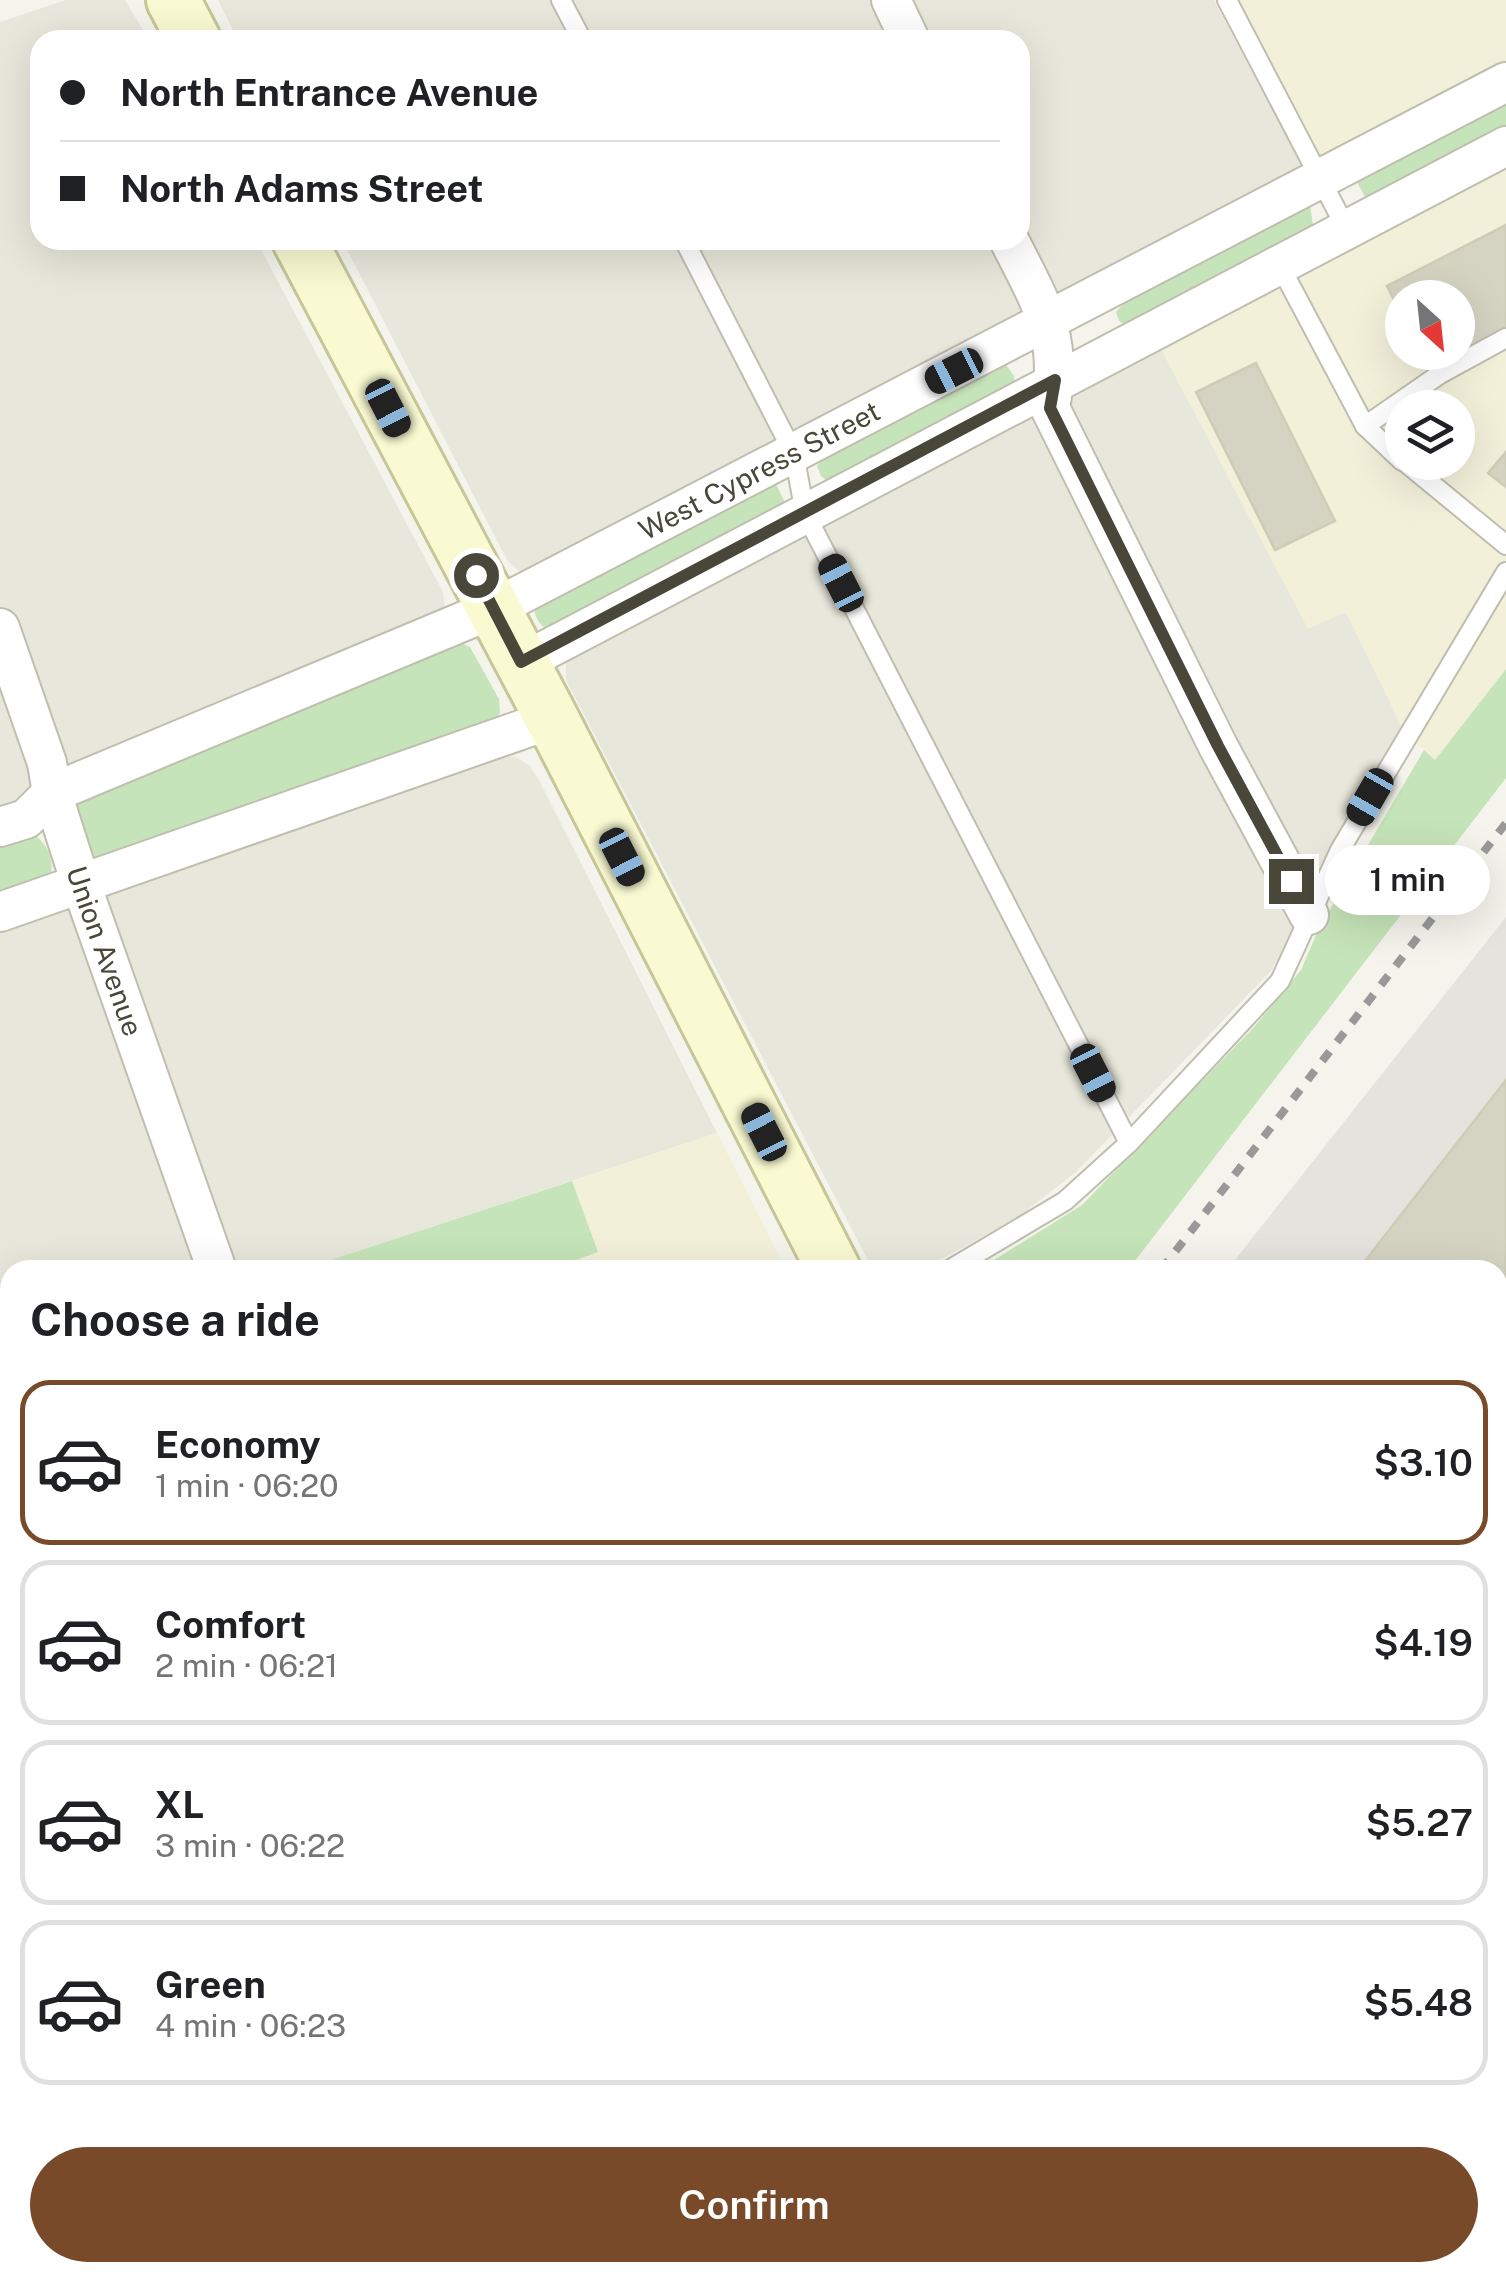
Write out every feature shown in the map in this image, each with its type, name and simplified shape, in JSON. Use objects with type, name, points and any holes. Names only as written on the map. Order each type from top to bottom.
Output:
[{"type":"main road","points":[[174,0],[189,30]]},
{"type":"main road","points":[[305,250],[552,719],[829,1260]]},
{"type":"street","points":[[891,0],[905,30]]},
{"type":"street","name":"West Cypress Street","points":[[0,827],[26,819],[52,793],[493,609],[1506,82]]},
{"type":"street","name":"West Cypress Street","points":[[521,662],[1506,146]]},
{"type":"street","points":[[1014,250],[1050,322],[1055,380],[1050,408],[1218,746],[1309,915]]},
{"type":"street","name":"Union Avenue","points":[[0,628],[46,763],[81,884],[213,1260]]},
{"type":"street","points":[[0,912],[552,719]]},
{"type":"lane","points":[[562,0],[577,30]]},
{"type":"lane","points":[[1228,0],[1346,230]]},
{"type":"lane","points":[[689,250],[794,454],[805,513],[1128,1144]]},
{"type":"lane","points":[[1279,264],[1365,426],[1385,444]]},
{"type":"lane","points":[[1365,426],[1440,374],[1506,338]]},
{"type":"lane","points":[[1426,480],[1506,545]]},
{"type":"lane","points":[[966,1260],[1064,1202],[1128,1144],[1280,981],[1340,850],[1506,572]]},
{"type":"shaded area","points":[[65,0],[125,0],[143,30],[30,30],[30,250],[261,250],[443,592],[445,610],[0,814],[0,22]]},
{"type":"shaded area","points":[[218,0],[1214,0],[1304,170],[533,571],[519,571],[507,560],[347,250],[1030,250],[1030,30],[233,30]]},
{"type":"shaded area","points":[[1214,0],[1506,0],[1506,69],[1304,170]]},
{"type":"shaded area","points":[[1506,163],[1506,669],[1435,760],[1405,733],[1346,612],[1308,629],[1158,343]]},
{"type":"shaded area","points":[[1158,343],[1308,628],[1346,611],[1405,733],[1271,971],[1076,1172],[1017,1218],[939,1260],[868,1260],[566,680],[566,664],[576,650]]},
{"type":"shaded area","points":[[496,755],[516,757],[530,766],[540,782],[717,1133],[330,1260],[0,1260],[0,927]]},
{"type":"shaded area","points":[[1506,917],[1506,1260],[1235,1260]]},
{"type":"shaded area","points":[[717,1133],[781,1260],[576,1260],[597,1252],[572,1181]]},
{"type":"green space","points":[[1506,101],[1506,130],[1367,201],[1355,178]]},
{"type":"green space","points":[[1310,205],[1313,225],[1305,232],[1125,325],[1119,321],[1116,312],[1125,302]]},
{"type":"green space","points":[[1005,363],[1014,376],[1015,388],[832,485],[821,476],[817,466],[828,452]]},
{"type":"green space","points":[[768,482],[777,486],[787,507],[547,630],[537,619],[535,605]]},
{"type":"green space","points":[[448,644],[470,647],[499,699],[500,713],[494,721],[91,863],[75,808],[82,800]]},
{"type":"green space","points":[[1506,669],[1506,778],[1136,1260],[994,1260],[1082,1205],[1255,1026],[1301,970],[1319,928],[1424,750],[1435,760]]},
{"type":"green space","points":[[33,834],[49,854],[50,880],[0,904],[0,839]]},
{"type":"green space","points":[[572,1181],[598,1252],[576,1260],[331,1260]]},
{"type":"building","points":[[1506,225],[1506,330],[1475,347],[1475,280],[1399,280]]},
{"type":"building","points":[[1256,363],[1335,521],[1275,550],[1196,392]]},
{"type":"building","points":[[1506,452],[1506,487],[1488,473]]},
{"type":"building","points":[[1506,1080],[1506,1260],[1366,1260]]},
{"type":"railway","points":[[1169,1260],[1506,823]]},
{"type":"route","points":[[476,575],[521,662],[1055,380],[1050,408],[1218,746],[1291,881]]}]
